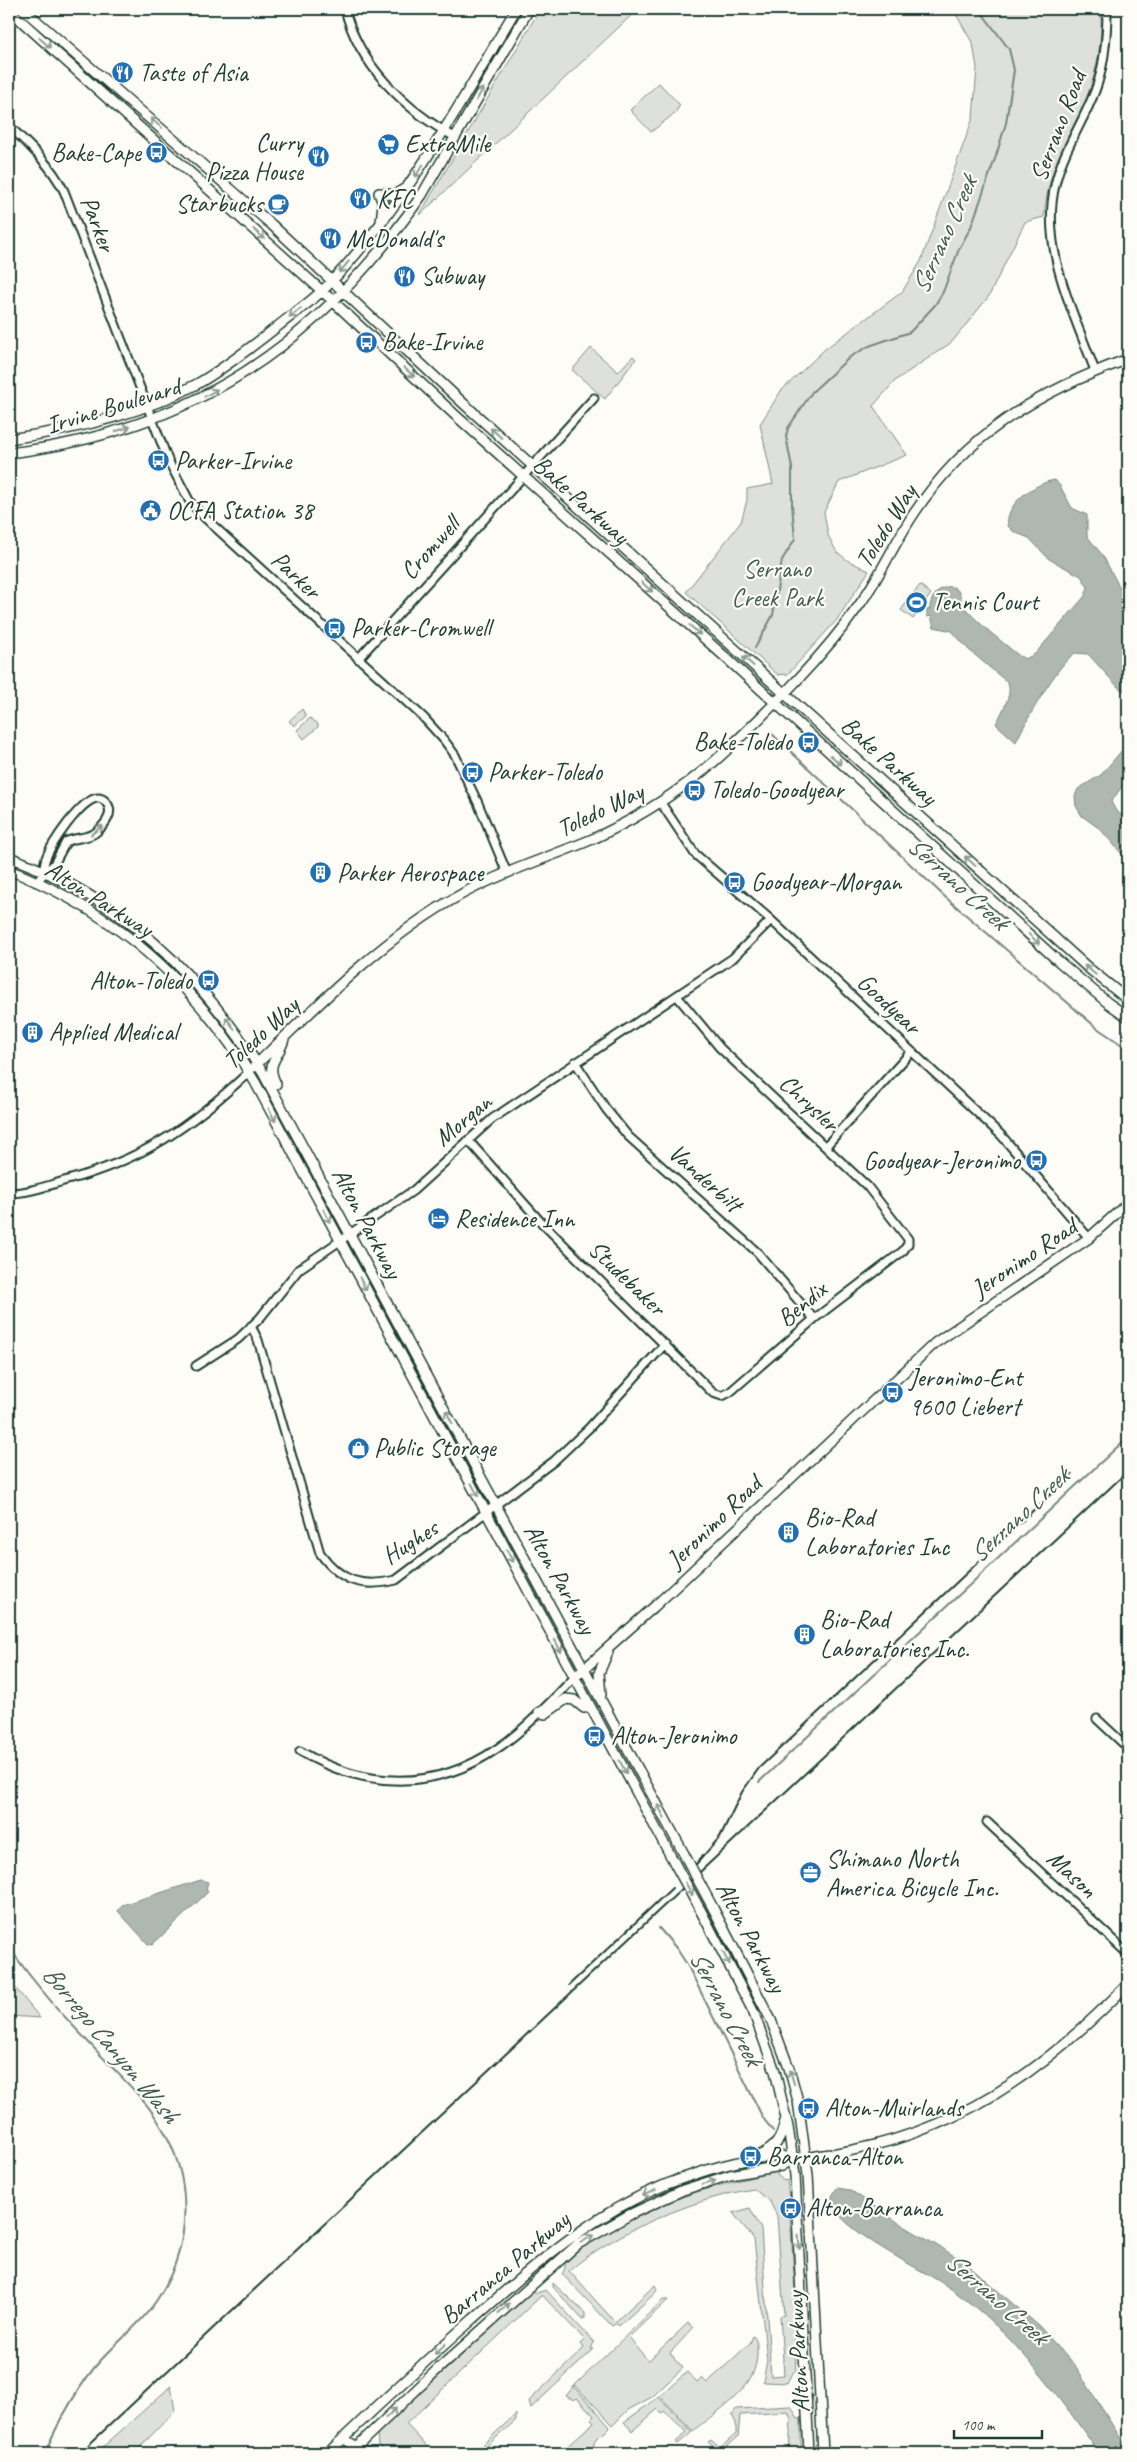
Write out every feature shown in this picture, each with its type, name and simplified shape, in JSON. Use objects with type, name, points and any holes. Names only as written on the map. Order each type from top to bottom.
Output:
[{"type":"main road","name":"Bake Parkway","points":[[23,9],[186,148],[784,693],[1087,967],[1128,1000]]},
{"type":"main road","name":"Irvine Boulevard","points":[[9,438],[70,429],[146,407],[196,384],[232,361],[322,291],[381,224],[408,187],[444,131],[516,9]]},
{"type":"main road","name":"Irvine Boulevard","points":[[9,453],[72,443],[151,420],[199,400],[245,373],[290,339],[343,292],[380,252],[402,223],[422,195],[529,9]]},
{"type":"main road","name":"Bake Parkway","points":[[9,10],[322,291],[1070,972],[1108,1004],[1128,1017]]},
{"type":"main road","points":[[381,224],[383,204],[379,193],[395,195],[408,187]]},
{"type":"main road","name":"Toledo Way","points":[[249,1072],[401,933],[462,894],[507,873],[593,838],[661,803],[697,776],[784,693],[860,604],[914,514],[943,476],[986,433],[1050,391],[1128,359]]},
{"type":"main road","points":[[666,604],[675,593]]},
{"type":"main road","name":"Alton Parkway","points":[[9,857],[57,877],[108,907],[164,951],[210,997],[237,1032],[287,1117],[756,1986],[783,2050],[798,2101],[806,2156],[823,2453]]},
{"type":"main road","name":"Alton Parkway","points":[[9,870],[36,882],[104,919],[159,962],[212,1018],[249,1072],[753,2011],[775,2071],[786,2115],[793,2158],[809,2453]]},
{"type":"main road","points":[[284,1039],[281,1050],[272,1062],[271,1074],[287,1106],[287,1117]]},
{"type":"main road","name":"Jeronimo Road","points":[[574,1678],[586,1670],[610,1648],[935,1343],[1089,1238],[1128,1203]]},
{"type":"main road","points":[[602,1700],[599,1673],[610,1648]]},
{"type":"main road","points":[[539,1712],[545,1714],[566,1699],[574,1700],[584,1708],[590,1708]]},
{"type":"main road","points":[[793,2158],[867,2146],[920,2132],[950,2120],[988,2099],[1056,2052],[1086,2027],[1128,1984]]},
{"type":"main road","points":[[749,2161],[770,2150],[778,2143],[786,2115]]},
{"type":"main road","name":"Barranca Parkway","points":[[331,2450],[540,2260],[569,2238],[615,2210],[666,2185],[704,2170],[780,2156],[793,2158]]},
{"type":"main road","name":"Barranca Parkway","points":[[353,2450],[439,2368],[578,2244],[631,2214],[683,2190],[730,2175],[781,2166],[793,2158]]},
{"type":"main road","points":[[343,2438],[353,2450],[366,2453]]},
{"type":"main road","points":[[331,2450],[343,2453]]},
{"type":"street","points":[[345,9],[348,24],[361,51],[376,73],[413,108],[455,137]]},
{"type":"street","name":"Serrano Road","points":[[1096,371],[1055,256],[1051,211],[1058,174],[1099,79],[1105,48],[1107,9]]},
{"type":"street","name":"Parker","points":[[9,126],[50,170],[67,197],[151,420],[176,478],[200,513],[358,659],[423,716],[444,740],[478,803],[507,873]]},
{"type":"street","name":"Cromwell","points":[[358,659],[594,398]]},
{"type":"street","points":[[36,882],[54,864],[66,842],[88,836],[104,825],[110,811],[109,806],[103,799],[98,798],[89,802],[68,821],[45,861],[44,872]]},
{"type":"street","name":"Goodyear","points":[[661,803],[695,854],[771,920],[1011,1146],[1089,1238]]},
{"type":"street","name":"Morgan","points":[[196,1366],[238,1339],[260,1318],[300,1269],[414,1190],[492,1119],[733,958],[771,920]]},
{"type":"street","name":"Chrysler","points":[[677,996],[720,1048],[867,1186],[906,1234],[908,1244]]},
{"type":"street","points":[[826,1146],[911,1052]]},
{"type":"street","name":"Vanderbilt","points":[[576,1062],[606,1109],[628,1136],[758,1253],[814,1318]]},
{"type":"street","name":"Toledo Way","points":[[9,1192],[22,1193],[93,1174],[127,1161],[162,1142],[186,1126],[210,1108],[249,1072]]},
{"type":"street","name":"Studebaker","points":[[468,1140],[539,1220],[666,1344],[713,1393],[722,1396]]},
{"type":"street","name":"Bendix","points":[[722,1396],[730,1392],[814,1318],[903,1251],[908,1244]]},
{"type":"street","name":"Hughes","points":[[251,1326],[258,1340],[320,1553],[333,1569],[355,1582],[370,1584],[396,1580],[497,1506],[565,1451],[666,1344]]},
{"type":"street","name":"Jeronimo Road","points":[[300,1751],[340,1771],[394,1780],[414,1780],[472,1764],[500,1747],[574,1678]]},
{"type":"street","points":[[1097,1719],[1128,1748]]},
{"type":"street","name":"Mason","points":[[988,1822],[1128,1954]]},
{"type":"green space","points":[[540,9],[638,9],[419,216]]},
{"type":"green space","name":"Serrano Creek Park","points":[[953,9],[1101,9],[1100,43],[1094,77],[1054,169],[1046,200],[1044,217],[1025,222],[989,296],[952,342],[896,380],[873,406],[907,455],[839,482],[824,512],[828,535],[836,551],[847,560],[869,571],[836,621],[788,674],[778,675],[686,592],[741,522],[747,500],[747,489],[773,484],[760,424],[781,391],[825,349],[902,292],[921,261],[973,118],[977,68],[973,44]]},
{"type":"green space","points":[[659,83],[680,105],[675,113],[651,132],[630,110]]},
{"type":"green space","points":[[591,348],[618,372],[633,356],[636,359],[605,399],[572,370]]},
{"type":"green space","name":"Tennis Court","points":[[920,585],[931,594],[913,619],[901,610]]},
{"type":"green space","points":[[302,709],[306,716],[294,726],[289,721]]},
{"type":"green space","points":[[310,718],[318,724],[318,727],[304,739],[297,730]]},
{"type":"green space","points":[[9,1980],[40,2018],[9,2016]]},
{"type":"green space","points":[[777,2172],[777,2175],[784,2181],[787,2180],[797,2316],[794,2332],[796,2372],[792,2373],[787,2383],[763,2382],[767,2360],[754,2239],[733,2213],[750,2208],[761,2229],[771,2376],[784,2375],[780,2316],[784,2315],[777,2216],[770,2202],[754,2189],[731,2193],[682,2208],[631,2230],[608,2243],[569,2271],[615,2322],[655,2285],[657,2290],[654,2294],[619,2326],[617,2323],[612,2326],[562,2274],[567,2260],[575,2252],[635,2216],[657,2206],[704,2190]]},
{"type":"green space","points":[[553,2283],[585,2313],[585,2318],[582,2319],[553,2287]]},
{"type":"green space","points":[[532,2290],[536,2293],[546,2290],[594,2342],[591,2349],[594,2349],[531,2408],[529,2401],[584,2348],[581,2344],[585,2340],[542,2295],[406,2424],[433,2453],[389,2453],[378,2446],[377,2433]]},
{"type":"green space","points":[[663,2300],[668,2300],[629,2337],[648,2361],[688,2323],[693,2328],[670,2353],[683,2368],[652,2397],[628,2410],[613,2425],[575,2385]]},
{"type":"green space","points":[[753,2336],[757,2346],[757,2353],[751,2378],[734,2398],[693,2431],[660,2396],[687,2372],[697,2383],[702,2378],[707,2383],[750,2343]]},
{"type":"green space","points":[[171,2386],[175,2411],[138,2449],[141,2453],[96,2453]]},
{"type":"green space","points":[[574,2386],[610,2427],[601,2436],[599,2435],[595,2440],[593,2448],[585,2453],[566,2453],[563,2450],[594,2422],[591,2419],[594,2416],[577,2398],[574,2400],[566,2396]]},
{"type":"green space","points":[[659,2397],[692,2432],[678,2444],[676,2442],[687,2432],[664,2411],[662,2413],[658,2409],[632,2431],[624,2422]]},
{"type":"green space","points":[[791,2406],[798,2419],[801,2419],[801,2453],[789,2453],[791,2419],[788,2412],[740,2415],[738,2437],[720,2453],[708,2442],[711,2440],[720,2448],[736,2434],[736,2423],[732,2415],[736,2409]]},
{"type":"green space","points":[[516,2414],[516,2420],[479,2453],[474,2453]]},
{"type":"water","points":[[1055,480],[1072,508],[1087,515],[1087,536],[1103,556],[1123,594],[1128,599],[1128,694],[1118,687],[1088,654],[1075,653],[1051,681],[1016,742],[996,724],[1008,698],[1008,683],[969,650],[952,631],[934,627],[931,616],[927,617],[927,610],[930,609],[932,600],[937,592],[945,587],[955,588],[959,592],[965,608],[997,638],[1025,659],[1035,654],[1085,596],[1088,587],[1081,576],[1049,559],[1029,538],[1014,532],[1008,526],[1011,510],[1022,496],[1039,485]]},
{"type":"water","points":[[1128,743],[1128,778],[1111,802],[1116,811],[1128,820],[1128,861],[1100,829],[1082,816],[1076,806],[1075,796],[1078,789],[1101,775]]},
{"type":"water","points":[[201,1880],[208,1882],[206,1889],[208,1892],[152,1945],[148,1944],[118,1911],[122,1905]]},
{"type":"water","points":[[837,2188],[850,2190],[899,2223],[963,2261],[1039,2326],[1076,2367],[1128,2450],[1128,2453],[1099,2453],[1047,2382],[1008,2337],[964,2298],[866,2237],[841,2217],[834,2207],[832,2200],[832,2196]]},
{"type":"waterway","name":"Serrano Creek","points":[[755,648],[773,615],[782,560],[795,539],[792,505],[792,468],[786,436],[788,428],[812,392],[850,357],[869,346],[910,332],[935,305],[943,292],[959,249],[971,227],[996,156],[1006,123],[1014,70],[1009,49],[979,9]]},
{"type":"waterway","name":"Serrano Creek","points":[[771,733],[944,896],[1097,1028],[1128,1049]]},
{"type":"waterway","name":"Serrano Creek","points":[[759,1782],[1128,1437]]},
{"type":"waterway","name":"Serrano Creek","points":[[659,1928],[677,1949],[688,1966],[763,2118],[773,2131]]},
{"type":"waterway","name":"Borrego Canyon Wash","points":[[9,1947],[57,2008],[150,2109],[171,2146],[179,2167],[183,2189],[183,2232],[171,2275],[147,2313],[102,2359],[86,2379],[62,2417],[45,2453]]},
{"type":"railway","points":[[80,2453],[1128,1471]]},
{"type":"railway","points":[[690,1871],[720,1837],[742,1792],[759,1768],[1072,1474]]},
{"type":"railway","points":[[569,1985],[672,1888]]},
{"type":"place","name":"Taste of Asia","points":[[123,73]]},
{"type":"place","name":"ExtraMile","points":[[389,144]]},
{"type":"place","name":"Bake-Cape","points":[[157,153]]},
{"type":"place","name":"Curry Pizza House","points":[[319,157]]},
{"type":"place","name":"KFC","points":[[361,199]]},
{"type":"place","name":"Starbucks","points":[[279,204]]},
{"type":"place","name":"McDonald's","points":[[330,239]]},
{"type":"place","name":"Subway","points":[[405,276]]},
{"type":"place","name":"Bake-Irvine","points":[[366,342]]},
{"type":"place","name":"Parker-Irvine","points":[[159,461]]},
{"type":"place","name":"OCFA Station 38","points":[[151,511]]},
{"type":"place","name":"Tennis Court","points":[[916,602]]},
{"type":"place","name":"Parker-Cromwell","points":[[335,628]]},
{"type":"place","name":"Bake-Toledo","points":[[808,742]]},
{"type":"place","name":"Parker-Toledo","points":[[472,772]]},
{"type":"place","name":"Toledo-Goodyear","points":[[694,790]]},
{"type":"place","name":"Parker Aerospace","points":[[321,873]]},
{"type":"place","name":"Goodyear-Morgan","points":[[735,882]]},
{"type":"place","name":"Alton-Toledo","points":[[208,981]]},
{"type":"place","name":"Applied Medical","points":[[33,1032]]},
{"type":"place","name":"Goodyear-Jeronimo","points":[[1036,1161]]},
{"type":"place","name":"Residence Inn","points":[[439,1219]]},
{"type":"place","name":"Jeronimo-Ent 9600 Liebert","points":[[893,1392]]},
{"type":"place","name":"Public Storage","points":[[358,1448]]},
{"type":"place","name":"Bio-Rad Laboratories Inc","points":[[789,1532]]},
{"type":"place","name":"Bio-Rad Laboratories Inc.","points":[[804,1634]]},
{"type":"place","name":"Alton-Jeronimo","points":[[595,1736]]},
{"type":"place","name":"Shimano North America Bicycle Inc.","points":[[810,1873]]},
{"type":"place","name":"Alton-Muirlands","points":[[809,2108]]},
{"type":"place","name":"Barranca-Alton","points":[[751,2157]]},
{"type":"place","name":"Alton-Barranca","points":[[790,2208]]}]
